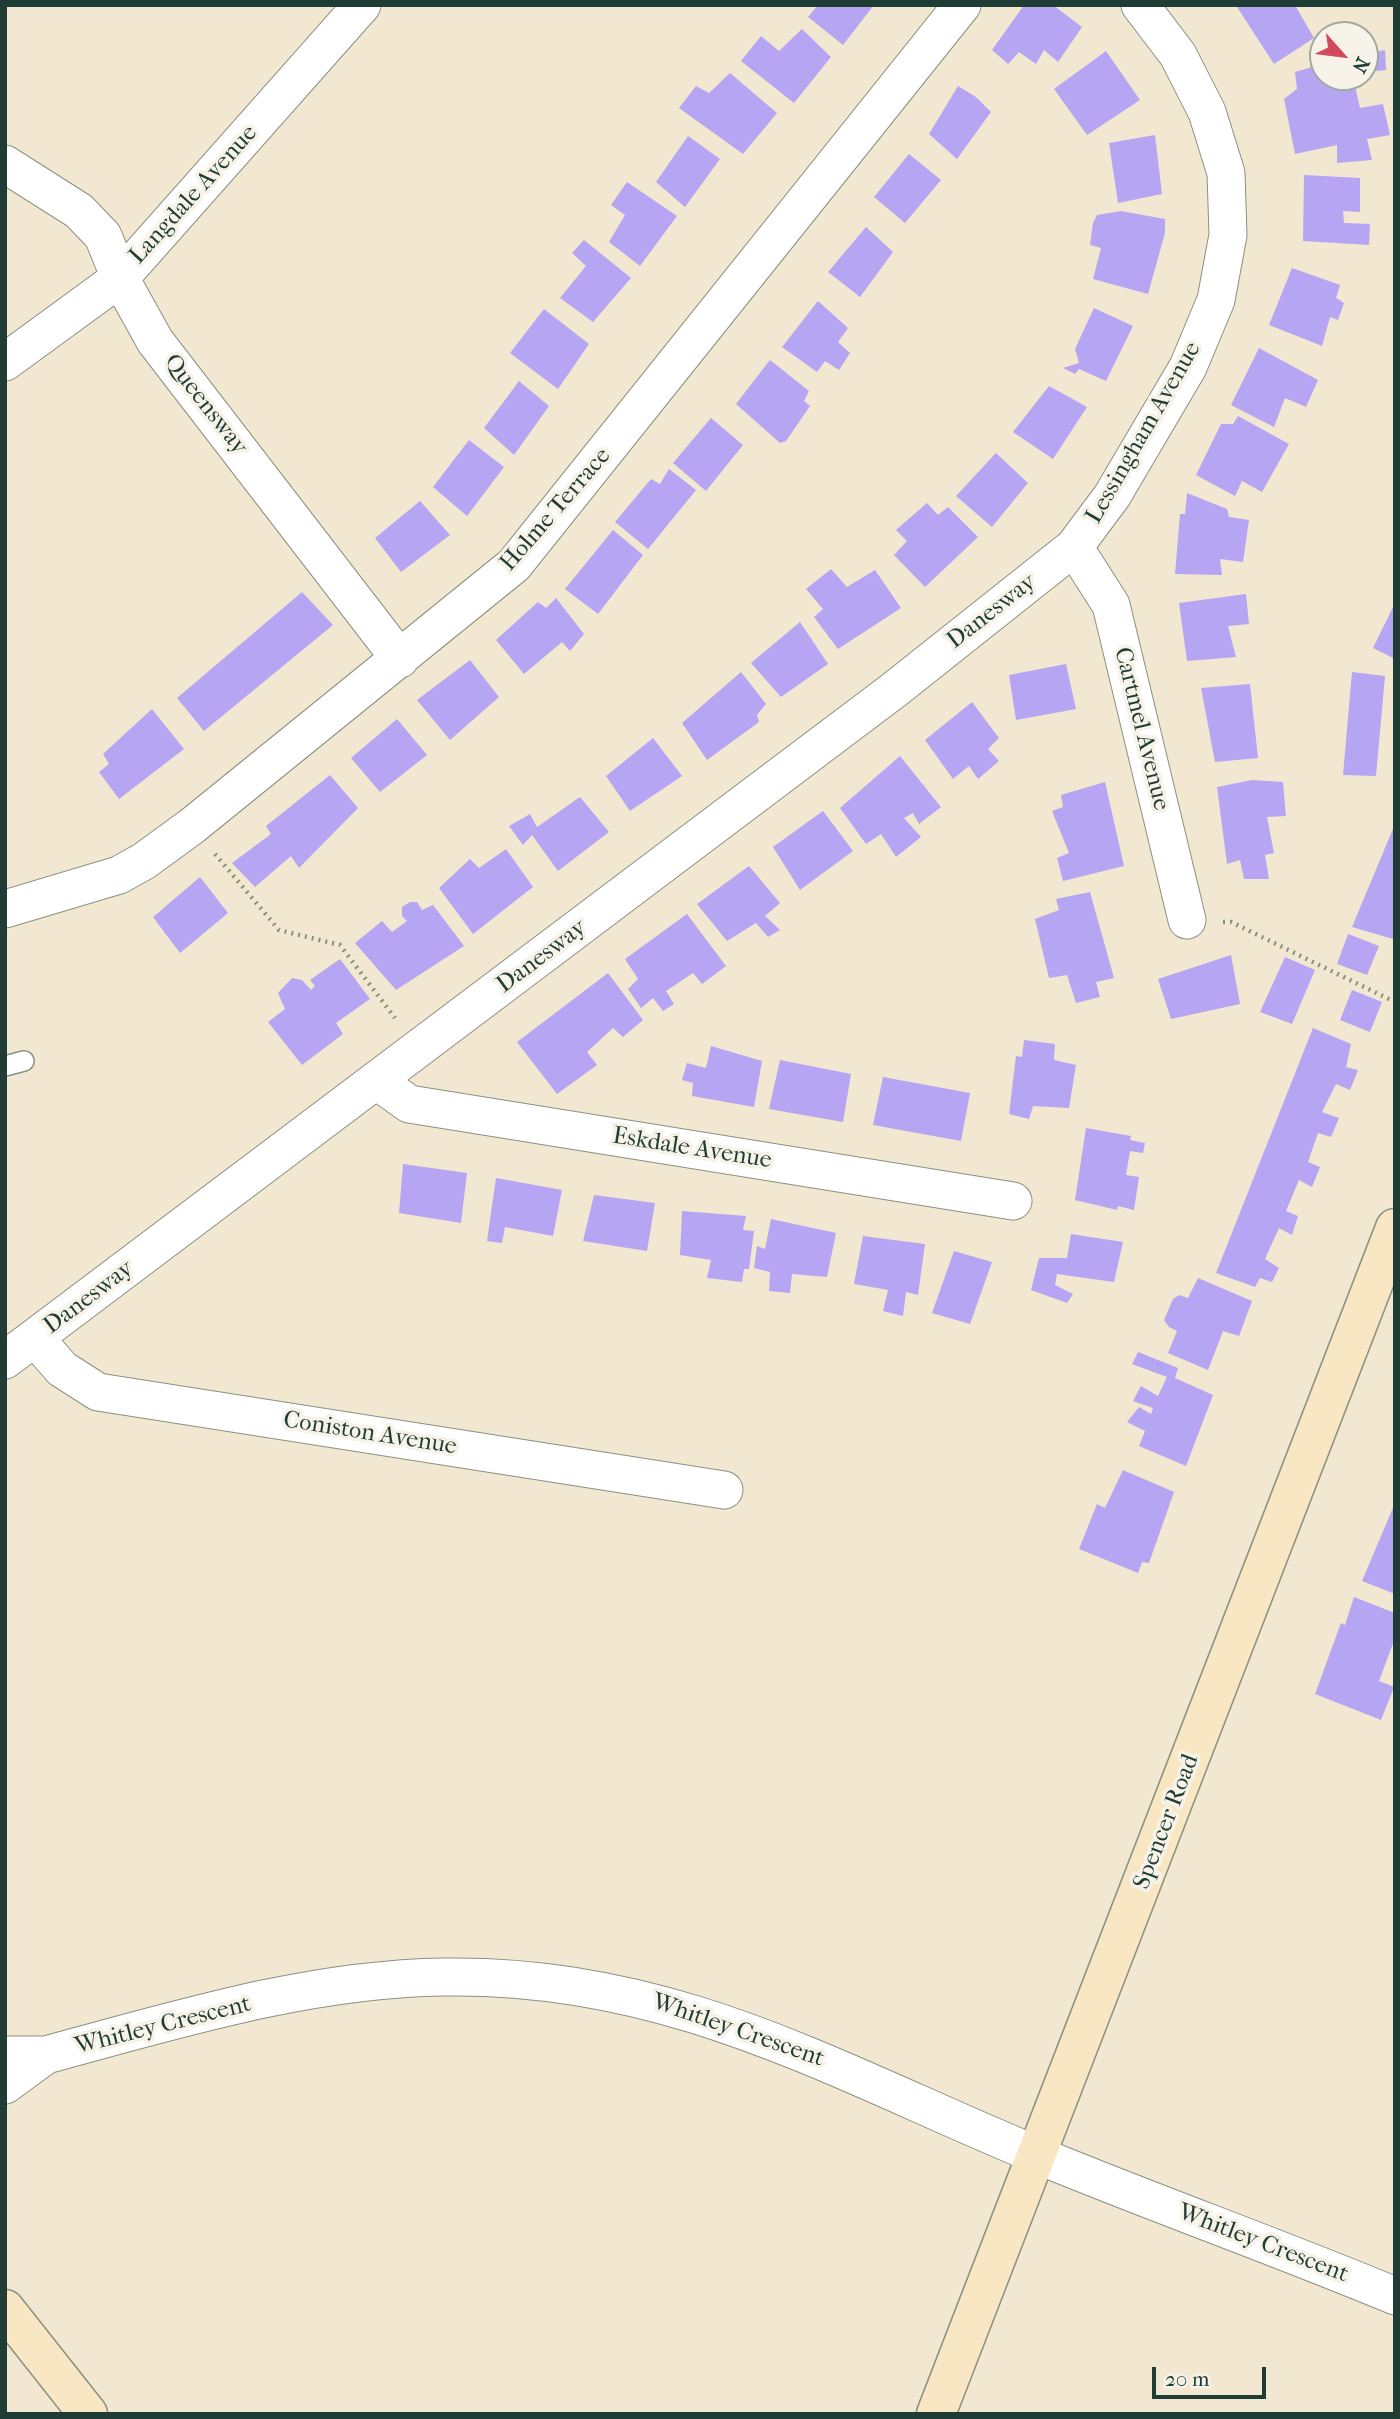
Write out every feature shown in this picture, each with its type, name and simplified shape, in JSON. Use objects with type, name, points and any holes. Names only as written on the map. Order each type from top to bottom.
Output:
[{"type":"street","name":"Langdale Avenue","points":[[5,362],[120,278],[362,5]]},
{"type":"street","name":"Holme Terrace","points":[[5,909],[119,875],[144,861],[192,826],[514,565],[962,5]]},
{"type":"street","name":"Lessingham Avenue","points":[[1074,547],[1112,496],[1188,367],[1216,300],[1228,235],[1226,173],[1207,112],[1178,55],[1140,5]]},
{"type":"street","name":"Queensway","points":[[5,164],[79,211],[103,236],[120,278],[155,341],[400,659]]},
{"type":"street","name":"Cartmel Avenue","points":[[1074,547],[1111,605],[1187,920]]},
{"type":"street","name":"Danesway","points":[[5,1360],[894,690],[1074,547]]},
{"type":"street","name":"Eskdale Avenue","points":[[377,1081],[409,1104],[1013,1201]]},
{"type":"street","name":"Spencer Road","points":[[936,2414],[1395,1228]]},
{"type":"street","name":"Coniston Avenue","points":[[35,1338],[62,1369],[99,1392],[724,1490]]},
{"type":"street","name":"Whitley Crescent","points":[[5,2055],[46,2055],[325,1985],[445,1977],[576,1984],[641,1997],[704,2015],[840,2067],[1038,2156],[1395,2296]]},
{"type":"street","name":"Whitley Crescent","points":[[5,2085],[46,2055]]},
{"type":"street","points":[[5,2309],[88,2414]]},
{"type":"path","points":[[192,826],[278,930],[340,945],[419,1050]]},
{"type":"path","points":[[1187,920],[1231,922],[1395,1002]]},
{"type":"building","points":[[818,5],[874,5],[843,45],[808,17]]},
{"type":"building","points":[[1024,5],[1053,5],[1082,27],[1058,62],[1044,50],[1036,64],[1019,52],[1008,64],[992,50]]},
{"type":"building","points":[[1295,5],[1309,29],[1309,41],[1274,64],[1237,7]]},
{"type":"building","points":[[802,29],[831,57],[794,103],[741,61],[761,36],[779,51]]},
{"type":"building","points":[[1385,50],[1386,70],[1379,71],[1379,51]]},
{"type":"building","points":[[1106,51],[1140,100],[1087,135],[1054,89]]},
{"type":"building","points":[[1309,68],[1309,91],[1356,91],[1360,108],[1383,104],[1390,135],[1367,139],[1372,160],[1337,163],[1337,145],[1295,154],[1284,99],[1297,89],[1295,72]]},
{"type":"building","points":[[730,73],[777,113],[743,154],[679,108],[696,86],[709,93]]},
{"type":"building","points":[[958,86],[976,97],[991,112],[957,159],[929,134]]},
{"type":"building","points":[[1155,135],[1162,194],[1118,203],[1109,143]]},
{"type":"building","points":[[688,136],[720,159],[685,207],[656,182]]},
{"type":"building","points":[[909,154],[941,180],[905,223],[874,197]]},
{"type":"building","points":[[1304,175],[1360,178],[1360,212],[1343,211],[1344,223],[1370,224],[1369,245],[1303,241]]},
{"type":"building","points":[[627,182],[677,216],[640,266],[609,242],[625,215],[611,205]]},
{"type":"building","points":[[1121,211],[1165,219],[1165,233],[1148,294],[1093,279],[1101,248],[1090,245],[1093,223],[1097,215]]},
{"type":"building","points":[[866,227],[893,252],[860,297],[828,272]]},
{"type":"building","points":[[584,240],[631,278],[593,322],[560,298],[586,266],[572,253]]},
{"type":"building","points":[[1292,268],[1340,285],[1336,298],[1344,303],[1338,320],[1330,317],[1322,346],[1269,325]]},
{"type":"building","points":[[818,301],[848,328],[838,342],[850,353],[839,370],[825,361],[817,372],[782,347]]},
{"type":"building","points":[[1094,308],[1133,326],[1106,381],[1079,369],[1075,374],[1063,368],[1079,363],[1075,349]]},
{"type":"building","points":[[544,309],[589,344],[558,389],[510,353]]},
{"type":"building","points":[[1259,348],[1318,380],[1306,407],[1285,398],[1274,427],[1231,405]]},
{"type":"building","points":[[770,360],[809,391],[804,401],[810,406],[786,441],[780,443],[736,404]]},
{"type":"building","points":[[519,381],[549,406],[514,455],[484,428]]},
{"type":"building","points":[[1049,386],[1087,407],[1053,459],[1013,432]]},
{"type":"building","points":[[1238,416],[1289,444],[1262,492],[1242,481],[1235,496],[1196,475],[1221,424],[1233,424]]},
{"type":"building","points":[[711,418],[743,445],[706,491],[673,463]]},
{"type":"building","points":[[469,440],[504,467],[467,516],[433,487]]},
{"type":"building","points":[[996,453],[1028,483],[992,527],[956,496]]},
{"type":"building","points":[[669,469],[696,490],[648,549],[615,522],[651,479],[660,484]]},
{"type":"building","points":[[1187,493],[1227,509],[1229,517],[1249,520],[1243,562],[1220,559],[1222,575],[1175,574],[1180,514],[1185,514]]},
{"type":"building","points":[[420,501],[450,535],[401,572],[375,538]]},
{"type":"building","points":[[927,503],[938,515],[948,507],[978,537],[925,587],[894,555],[907,541],[896,530]]},
{"type":"building","points":[[613,530],[643,555],[598,614],[565,589]]},
{"type":"building","points":[[831,569],[847,587],[875,570],[901,608],[838,649],[814,617],[823,609],[806,589]]},
{"type":"building","points":[[302,592],[333,625],[204,731],[177,698]]},
{"type":"building","points":[[1246,594],[1249,624],[1228,626],[1236,657],[1187,661],[1179,603]]},
{"type":"building","points":[[556,598],[584,634],[570,651],[562,642],[524,674],[496,640],[538,602],[546,608]]},
{"type":"building","points":[[1395,603],[1395,659],[1373,648]]},
{"type":"building","points":[[800,622],[828,664],[781,697],[751,663]]},
{"type":"building","points":[[470,660],[499,697],[450,740],[417,700]]},
{"type":"building","points":[[1066,664],[1076,709],[1016,720],[1009,675]]},
{"type":"building","points":[[741,672],[766,704],[757,715],[759,722],[707,760],[682,723]]},
{"type":"building","points":[[1352,672],[1385,676],[1376,776],[1343,775]]},
{"type":"building","points":[[1250,684],[1258,758],[1215,762],[1201,688]]},
{"type":"building","points":[[972,702],[999,738],[988,749],[999,761],[978,779],[969,766],[953,779],[925,740]]},
{"type":"building","points":[[152,709],[184,749],[119,799],[99,772],[109,764],[103,754]]},
{"type":"building","points":[[397,719],[427,755],[380,792],[351,758]]},
{"type":"building","points":[[653,738],[682,776],[630,811],[606,776]]},
{"type":"building","points":[[900,756],[941,807],[919,824],[913,813],[904,818],[921,837],[896,857],[881,834],[866,844],[840,808]]},
{"type":"building","points":[[330,775],[358,808],[299,868],[291,856],[255,887],[232,863],[271,834],[266,826]]},
{"type":"building","points":[[1252,780],[1283,782],[1286,816],[1267,817],[1274,853],[1265,855],[1269,879],[1244,879],[1240,860],[1227,864],[1217,787]]},
{"type":"building","points":[[1105,782],[1124,866],[1063,881],[1057,858],[1069,853],[1052,811],[1063,807],[1061,795]]},
{"type":"building","points":[[580,797],[609,832],[558,871],[532,835],[523,845],[509,826],[530,814],[537,827]]},
{"type":"building","points":[[823,811],[853,851],[800,890],[773,847]]},
{"type":"building","points":[[1395,824],[1395,928],[1393,939],[1352,927]]},
{"type":"building","points":[[506,849],[533,887],[473,934],[439,888],[470,859],[479,868]]},
{"type":"building","points":[[749,866],[780,903],[765,916],[780,930],[768,937],[756,923],[727,941],[697,904]]},
{"type":"building","points":[[200,877],[228,913],[180,953],[153,917]]},
{"type":"building","points":[[1090,892],[1114,978],[1096,982],[1100,997],[1076,1003],[1067,975],[1049,978],[1035,919],[1059,910],[1056,899]]},
{"type":"building","points":[[410,902],[417,902],[422,910],[433,905],[464,946],[396,990],[355,943],[382,921],[392,932],[407,921],[402,916],[402,907]]},
{"type":"building","points":[[687,914],[726,966],[702,984],[693,973],[666,991],[674,1004],[663,1011],[653,998],[641,1008],[628,989],[638,979],[625,959]]},
{"type":"building","points":[[1348,934],[1379,946],[1367,975],[1337,964]]},
{"type":"building","points":[[1231,955],[1240,1004],[1171,1019],[1158,979]]},
{"type":"building","points":[[1285,957],[1315,970],[1292,1024],[1260,1012]]},
{"type":"building","points":[[340,959],[370,999],[336,1023],[343,1034],[302,1065],[268,1022],[285,1009],[278,993],[292,978],[302,980],[311,990],[315,986],[310,980]]},
{"type":"building","points":[[608,973],[643,1020],[623,1037],[613,1028],[587,1052],[597,1065],[557,1094],[517,1042]]},
{"type":"building","points":[[1352,990],[1382,1002],[1370,1032],[1340,1020]]},
{"type":"building","points":[[1313,1028],[1351,1044],[1346,1067],[1358,1070],[1350,1090],[1336,1084],[1322,1112],[1339,1118],[1331,1137],[1318,1133],[1308,1162],[1320,1167],[1312,1187],[1299,1180],[1286,1211],[1298,1216],[1292,1235],[1279,1228],[1265,1259],[1279,1268],[1272,1282],[1260,1278],[1255,1287],[1216,1273]]},
{"type":"building","points":[[1024,1040],[1055,1044],[1054,1060],[1076,1065],[1069,1108],[1033,1106],[1029,1119],[1009,1114],[1016,1056],[1022,1057]]},
{"type":"building","points":[[711,1046],[762,1061],[754,1107],[692,1096],[693,1083],[682,1080],[687,1063],[706,1068]]},
{"type":"building","points":[[780,1060],[851,1074],[843,1122],[769,1109]]},
{"type":"building","points":[[883,1077],[970,1093],[961,1141],[873,1125]]},
{"type":"building","points":[[1086,1128],[1131,1136],[1130,1140],[1145,1143],[1143,1153],[1130,1151],[1126,1175],[1139,1177],[1134,1210],[1118,1206],[1117,1210],[1075,1200]]},
{"type":"building","points":[[403,1164],[467,1173],[461,1223],[399,1213]]},
{"type":"building","points":[[496,1178],[562,1190],[553,1236],[505,1227],[502,1243],[487,1241]]},
{"type":"building","points":[[594,1195],[655,1203],[647,1251],[583,1241]]},
{"type":"building","points":[[682,1211],[746,1216],[743,1230],[754,1231],[749,1269],[744,1269],[742,1282],[707,1278],[711,1260],[680,1255]]},
{"type":"building","points":[[771,1219],[836,1233],[827,1277],[792,1274],[790,1293],[769,1291],[770,1272],[754,1268],[757,1246],[765,1249]]},
{"type":"building","points":[[1071,1234],[1123,1242],[1114,1282],[1057,1274],[1055,1285],[1073,1294],[1067,1303],[1031,1290],[1039,1258],[1067,1258]]},
{"type":"building","points":[[863,1236],[925,1244],[918,1295],[906,1292],[903,1316],[883,1311],[888,1290],[854,1284]]},
{"type":"building","points":[[954,1251],[992,1262],[970,1324],[932,1313]]},
{"type":"building","points":[[1198,1278],[1252,1301],[1239,1336],[1223,1331],[1208,1370],[1168,1353],[1177,1331],[1169,1327],[1164,1320],[1173,1299],[1179,1295],[1188,1298]]},
{"type":"building","points":[[1138,1352],[1178,1368],[1175,1378],[1213,1395],[1186,1466],[1139,1446],[1145,1431],[1127,1422],[1139,1407],[1151,1414],[1153,1408],[1133,1401],[1141,1386],[1158,1396],[1167,1377],[1132,1364]]},
{"type":"building","points":[[1123,1470],[1174,1492],[1149,1563],[1142,1562],[1138,1573],[1079,1549],[1097,1504],[1105,1508]]},
{"type":"building","points":[[1395,1503],[1395,1594],[1362,1581]]},
{"type":"building","points":[[1354,1597],[1395,1613],[1395,1638],[1379,1681],[1394,1687],[1381,1720],[1315,1694],[1341,1623],[1345,1625]]}]
